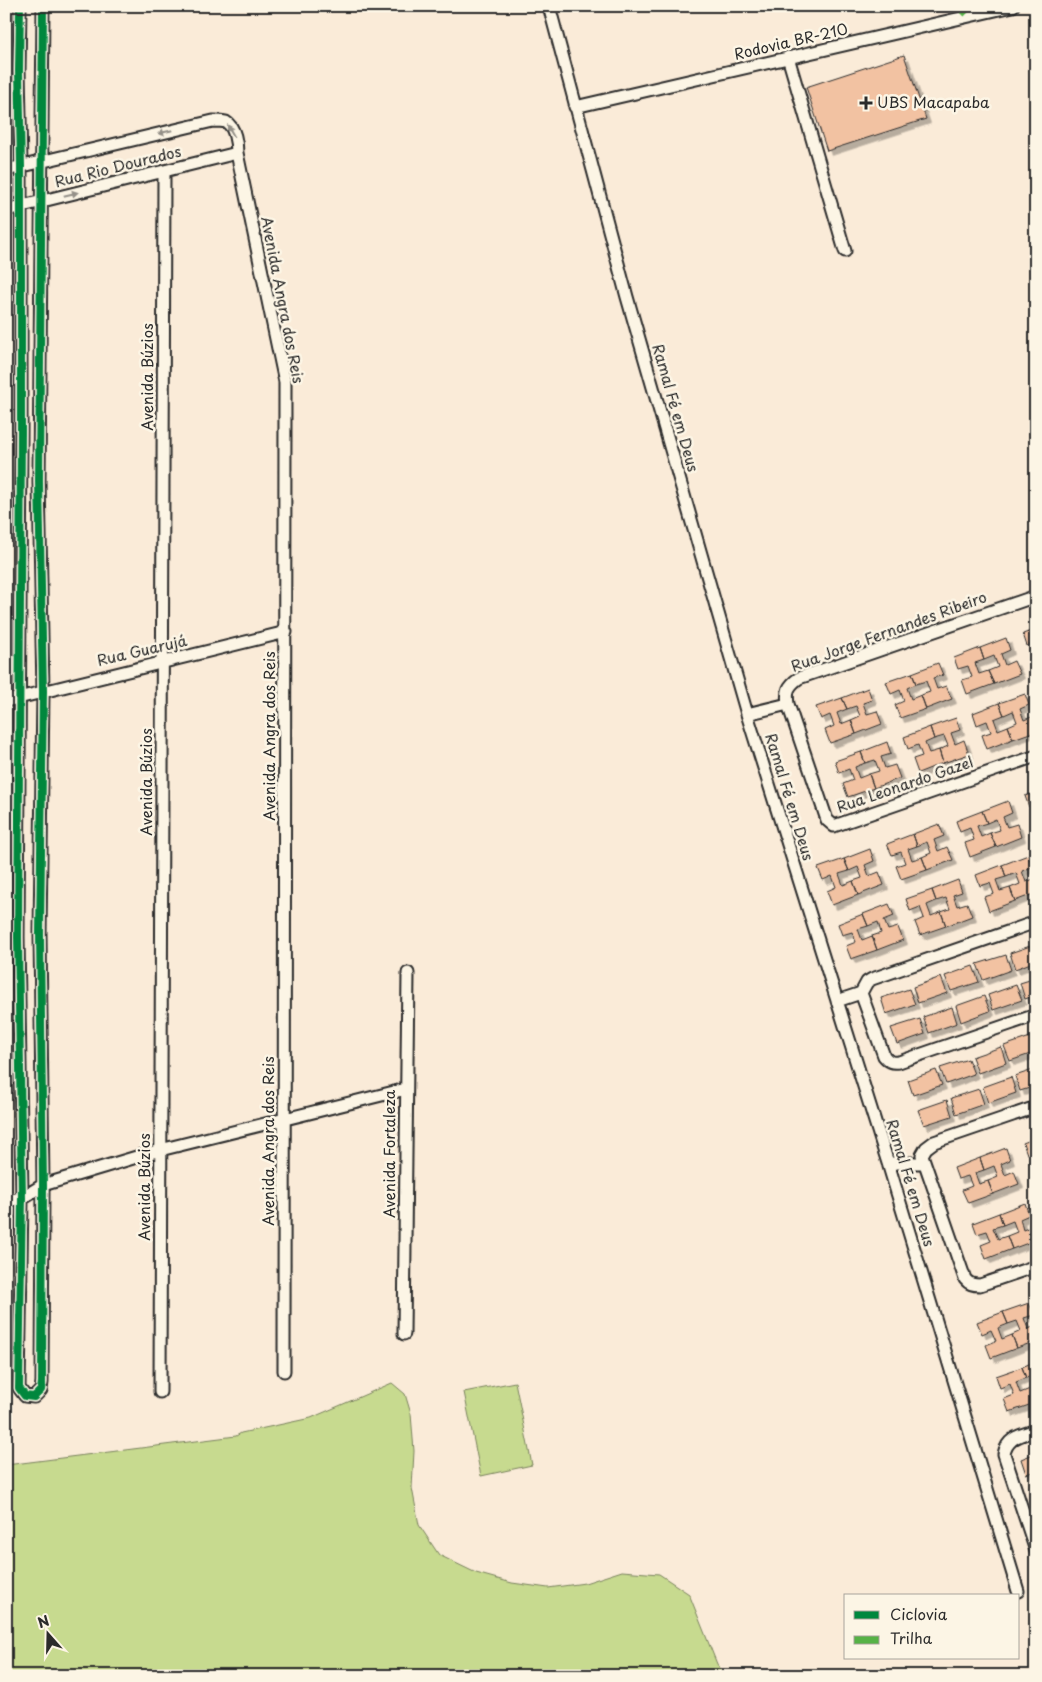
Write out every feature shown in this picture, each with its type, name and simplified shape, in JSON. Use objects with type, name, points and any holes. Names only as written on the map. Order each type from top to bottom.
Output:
[{"type":"street","points":[[20,6],[21,698],[18,947],[22,1198],[20,1388],[25,1396],[34,1397],[41,1390],[42,1382],[44,1185],[40,934],[43,691],[39,481],[44,6]]},
{"type":"street","name":"Ramal Fé em Deus","points":[[549,6],[627,297],[747,714],[888,1163],[1018,1591]]},
{"type":"street","name":"Rodovia BR-210","points":[[575,107],[1013,6]]},
{"type":"street","points":[[788,57],[844,251]]},
{"type":"street","points":[[6,68],[19,71]]},
{"type":"street","name":"Rua Rio Dourados","points":[[6,170],[213,120]]},
{"type":"street","name":"Avenida Angra dos Reis","points":[[213,120],[226,122],[235,138],[285,382],[284,1371]]},
{"type":"street","name":"Rua Rio Dourados","points":[[6,210],[237,153]]},
{"type":"street","name":"Avenida Búzios","points":[[160,1392],[164,172]]},
{"type":"street","name":"Rua Jorge Fernandes Ribeiro","points":[[788,704],[786,692],[790,684],[799,678],[1036,596]]},
{"type":"street","name":"Rua Guarujá","points":[[6,702],[43,691],[286,632]]},
{"type":"street","points":[[747,714],[788,704]]},
{"type":"street","name":"Rua Leonardo Gazel","points":[[788,704],[827,820],[834,826],[1036,756]]},
{"type":"street","points":[[837,1001],[861,993],[867,982],[872,979],[1036,922]]},
{"type":"street","name":"Avenida Fortaleza","points":[[404,1334],[408,973]]},
{"type":"street","points":[[861,993],[884,1056],[888,1061],[899,1062],[1036,1014]]},
{"type":"street","points":[[6,1201],[22,1198],[44,1185],[160,1150],[406,1088]]},
{"type":"street","points":[[1036,1107],[934,1142],[926,1148],[922,1155],[965,1279],[968,1282],[980,1285],[1036,1266]]},
{"type":"street","points":[[888,1163],[924,1163]]},
{"type":"street","points":[[1036,1430],[1012,1439],[1004,1454],[1031,1524],[1036,1552]]},
{"type":"green space","points":[[515,1382],[532,1465],[481,1476],[464,1392]]},
{"type":"green space","points":[[392,1383],[405,1394],[411,1414],[414,1451],[412,1488],[419,1525],[439,1555],[476,1573],[512,1583],[548,1588],[585,1583],[622,1571],[659,1574],[689,1594],[717,1664],[725,1676],[6,1676],[6,1465],[236,1436],[241,1433],[311,1418]]},
{"type":"building","name":"UBS Macapaba","points":[[904,55],[926,119],[827,151],[806,87]]},
{"type":"building","points":[[1036,629],[1036,642],[1027,646],[1023,634]]},
{"type":"building","points":[[1006,638],[1010,650],[1001,654],[1005,665],[1014,661],[1020,674],[994,684],[988,671],[998,667],[994,656],[984,660],[980,648]]},
{"type":"building","points":[[980,648],[984,660],[975,663],[979,674],[988,671],[994,684],[967,694],[962,680],[972,677],[968,666],[958,669],[954,658]]},
{"type":"building","points":[[938,663],[943,675],[933,678],[937,689],[946,686],[952,699],[926,709],[921,695],[930,692],[926,681],[916,684],[912,673]]},
{"type":"building","points":[[912,673],[916,684],[907,688],[911,699],[921,695],[926,709],[900,718],[895,705],[904,701],[900,690],[891,694],[886,682]]},
{"type":"building","points":[[868,688],[872,700],[863,703],[867,714],[877,711],[882,724],[856,734],[851,720],[860,716],[856,706],[847,709],[842,698]]},
{"type":"building","points":[[1025,694],[1029,705],[1020,709],[1024,720],[1034,716],[1036,731],[1013,739],[1008,726],[1017,722],[1013,711],[1004,715],[999,703]]},
{"type":"building","points":[[842,698],[847,709],[837,713],[841,724],[851,720],[856,734],[830,743],[825,730],[834,726],[830,715],[821,719],[816,707]]},
{"type":"building","points":[[999,703],[1004,715],[994,719],[998,730],[1008,726],[1013,739],[987,749],[982,735],[991,732],[987,721],[977,725],[973,713]]},
{"type":"building","points":[[956,718],[960,730],[951,733],[955,744],[964,740],[969,754],[943,763],[939,750],[948,746],[944,736],[934,739],[930,727]]},
{"type":"building","points":[[930,727],[934,739],[925,743],[929,753],[939,750],[943,763],[918,773],[913,759],[922,756],[918,745],[908,749],[904,737]]},
{"type":"building","points":[[887,742],[891,754],[881,757],[885,768],[895,765],[900,778],[874,788],[869,774],[879,771],[875,760],[865,763],[861,752]]},
{"type":"building","points":[[861,752],[865,763],[855,767],[859,778],[869,774],[874,788],[848,797],[843,784],[853,780],[849,769],[839,773],[835,761]]},
{"type":"building","points":[[1036,792],[1036,805],[1029,807],[1025,796]]},
{"type":"building","points":[[1008,801],[1012,813],[1003,817],[1007,827],[1017,824],[1021,837],[996,847],[990,833],[1000,830],[996,819],[987,823],[982,811]]},
{"type":"building","points":[[982,811],[987,823],[977,826],[981,837],[990,833],[996,847],[970,857],[965,843],[974,840],[970,828],[960,832],[956,821]]},
{"type":"building","points":[[939,824],[944,836],[934,840],[938,851],[947,847],[953,860],[927,870],[922,857],[931,853],[927,842],[917,846],[913,834]]},
{"type":"building","points":[[913,834],[917,846],[908,849],[912,860],[922,857],[927,870],[901,879],[896,866],[905,863],[901,852],[892,855],[887,844]]},
{"type":"building","points":[[870,849],[874,861],[865,865],[869,876],[879,872],[884,885],[858,895],[853,881],[862,878],[858,867],[849,871],[844,859]]},
{"type":"building","points":[[1028,855],[1032,867],[1022,871],[1026,882],[1036,878],[1036,893],[1015,901],[1010,888],[1020,884],[1016,873],[1006,877],[1002,865]]},
{"type":"building","points":[[844,859],[849,871],[839,874],[843,885],[853,881],[858,895],[832,905],[827,891],[836,887],[832,876],[823,880],[818,868]]},
{"type":"building","points":[[1002,865],[1006,877],[996,880],[1000,891],[1010,888],[1015,901],[989,911],[984,897],[994,894],[990,883],[980,886],[976,875]]},
{"type":"building","points":[[958,880],[962,892],[953,895],[957,906],[967,903],[972,916],[946,926],[941,912],[950,909],[946,898],[936,901],[932,890]]},
{"type":"building","points":[[932,890],[936,901],[927,905],[931,916],[941,912],[946,926],[920,935],[915,922],[924,918],[920,907],[910,911],[906,899]]},
{"type":"building","points":[[889,904],[894,916],[884,920],[888,930],[898,927],[903,940],[877,950],[872,936],[881,933],[878,922],[868,926],[863,914]]},
{"type":"building","points":[[863,914],[868,926],[858,929],[862,940],[872,936],[877,950],[851,959],[846,946],[856,942],[852,932],[842,935],[838,924]]},
{"type":"building","points":[[1036,944],[1036,961],[1015,969],[1010,953]]},
{"type":"building","points":[[1006,955],[1011,970],[983,980],[977,964]]},
{"type":"building","points":[[973,966],[979,982],[951,991],[945,976]]},
{"type":"building","points":[[941,977],[947,993],[918,1003],[913,987]]},
{"type":"building","points":[[1036,978],[1036,995],[1025,999],[1020,983]]},
{"type":"building","points":[[1016,985],[1022,1000],[993,1010],[988,995]]},
{"type":"building","points":[[909,989],[915,1004],[886,1014],[881,998]]},
{"type":"building","points":[[984,996],[990,1011],[961,1022],[956,1006]]},
{"type":"building","points":[[952,1007],[957,1023],[929,1033],[923,1017]]},
{"type":"building","points":[[920,1019],[925,1034],[897,1044],[891,1028]]},
{"type":"building","points":[[1033,1036],[1036,1052],[1010,1061],[1004,1046]]},
{"type":"building","points":[[1001,1047],[1006,1063],[978,1073],[972,1057]]},
{"type":"building","points":[[968,1059],[974,1074],[946,1084],[940,1068]]},
{"type":"building","points":[[1036,1069],[1036,1086],[1020,1091],[1015,1076]]},
{"type":"building","points":[[936,1070],[942,1085],[913,1095],[908,1080]]},
{"type":"building","points":[[1011,1077],[1016,1093],[988,1103],[983,1087]]},
{"type":"building","points":[[979,1089],[984,1104],[956,1114],[951,1098]]},
{"type":"building","points":[[947,1100],[952,1116],[924,1125],[918,1110]]},
{"type":"building","points":[[1036,1138],[1036,1151],[1027,1154],[1023,1143]]},
{"type":"building","points":[[1006,1148],[1010,1160],[1001,1164],[1005,1175],[1014,1171],[1019,1184],[993,1194],[988,1181],[998,1177],[994,1166],[984,1170],[980,1158]]},
{"type":"building","points":[[980,1158],[984,1170],[975,1173],[979,1184],[988,1181],[993,1194],[968,1203],[962,1190],[972,1186],[968,1176],[958,1179],[954,1168]]},
{"type":"building","points":[[1025,1203],[1029,1215],[1020,1219],[1023,1230],[1033,1226],[1036,1232],[1036,1240],[1012,1249],[1007,1236],[1017,1232],[1013,1221],[1003,1225],[999,1213]]},
{"type":"building","points":[[999,1213],[1003,1225],[993,1228],[998,1239],[1007,1236],[1012,1249],[986,1259],[981,1245],[991,1241],[987,1231],[977,1234],[973,1223]]},
{"type":"building","points":[[1029,1303],[1034,1315],[1024,1318],[1028,1329],[1036,1326],[1036,1341],[1017,1348],[1012,1335],[1021,1331],[1017,1321],[1008,1324],[1003,1312]]},
{"type":"building","points":[[1003,1312],[1008,1324],[998,1328],[1002,1339],[1012,1335],[1017,1348],[991,1358],[986,1345],[996,1341],[991,1330],[982,1334],[977,1322]]},
{"type":"building","points":[[1036,1361],[1036,1375],[1026,1378],[1022,1367]]},
{"type":"building","points":[[1022,1367],[1026,1378],[1016,1382],[1020,1393],[1030,1389],[1035,1403],[1009,1412],[1004,1399],[1014,1395],[1010,1384],[1000,1388],[996,1376]]},
{"type":"building","points":[[1036,1387],[1036,1402],[1035,1403],[1030,1389]]},
{"type":"building","points":[[1036,1453],[1036,1471],[1026,1474],[1021,1459]]},
{"type":"marked path","points":[[958,6],[969,17]]},
{"type":"cycle path","points":[[20,6],[21,431],[18,937],[22,1198],[19,1388],[25,1396],[34,1397],[41,1390],[42,1382],[43,1185],[40,934],[43,691],[39,481],[43,6]]},
{"type":"place","name":"UBS Macapaba","points":[[866,103]]}]
